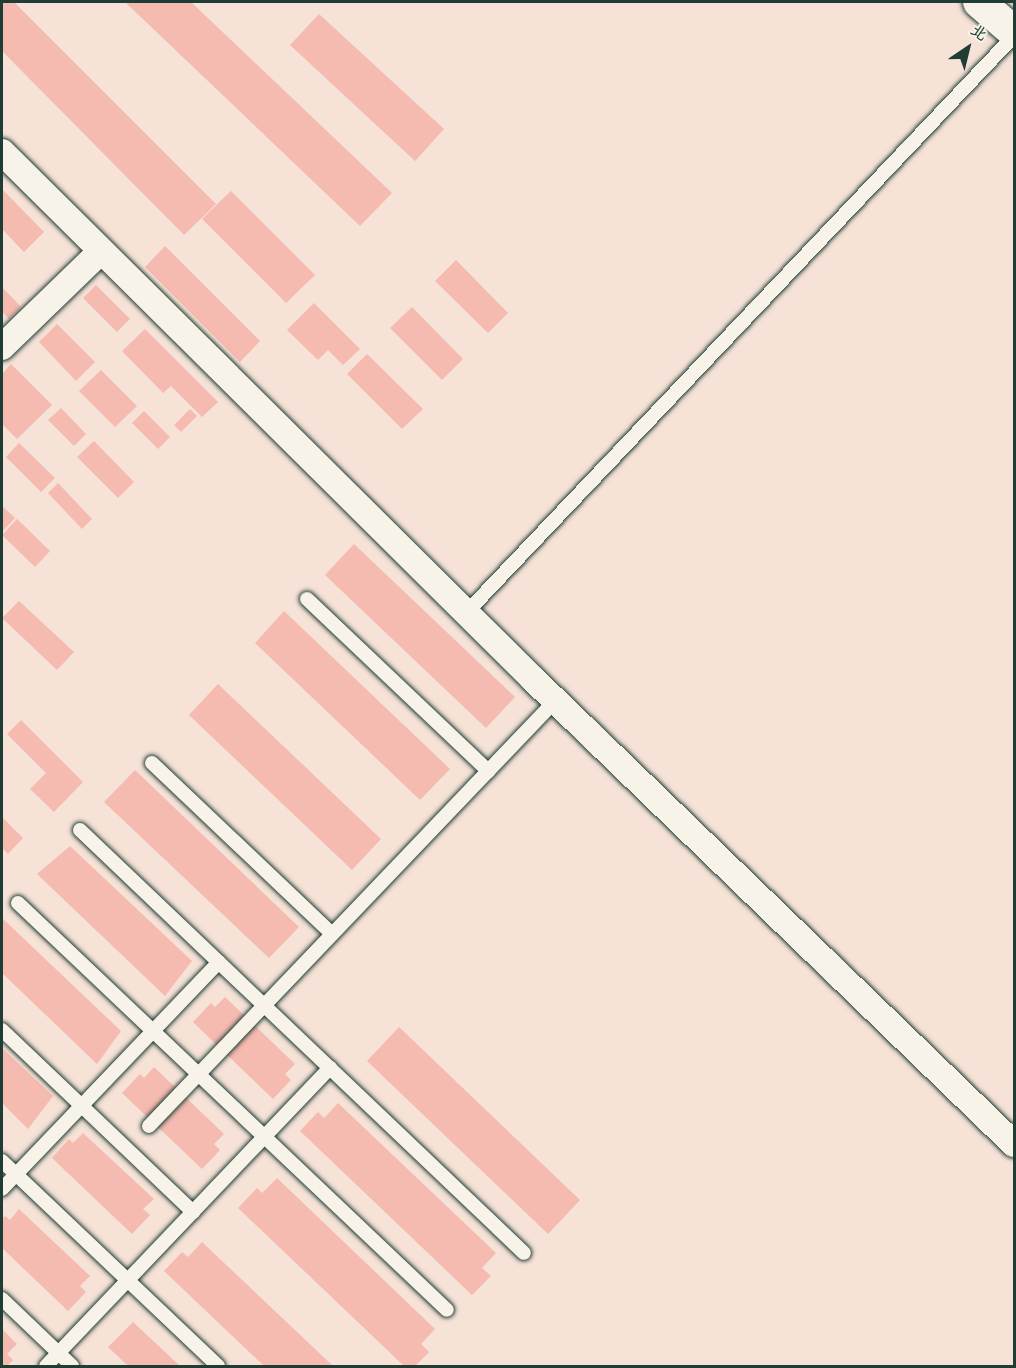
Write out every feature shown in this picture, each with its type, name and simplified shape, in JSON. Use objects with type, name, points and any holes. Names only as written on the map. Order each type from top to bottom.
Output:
[{"type":"street","points":[[979,2],[1014,34]]},
{"type":"street","points":[[2,152],[555,701],[1014,1144]]},
{"type":"street","points":[[2,347],[101,251]]},
{"type":"lane","points":[[466,613],[1014,34]]},
{"type":"lane","points":[[308,599],[488,771]]},
{"type":"lane","points":[[149,1126],[555,701]]},
{"type":"lane","points":[[152,763],[332,934]]},
{"type":"lane","points":[[80,830],[524,1253]]},
{"type":"lane","points":[[18,903],[447,1311]]},
{"type":"lane","points":[[2,1189],[219,962]]},
{"type":"lane","points":[[2,1030],[193,1212]]},
{"type":"lane","points":[[46,1366],[330,1068]]},
{"type":"lane","points":[[2,1161],[218,1366]]},
{"type":"lane","points":[[2,1299],[72,1366]]},
{"type":"building","points":[[2,2],[14,2],[216,204],[184,235],[2,51]]},
{"type":"building","points":[[125,2],[191,2],[392,193],[360,226]]},
{"type":"building","points":[[319,14],[444,129],[415,161],[290,45]]},
{"type":"building","points":[[2,189],[44,232],[24,252],[2,229]]},
{"type":"building","points":[[231,191],[315,275],[286,303],[202,219]]},
{"type":"building","points":[[165,246],[260,341],[240,362],[145,267]]},
{"type":"building","points":[[456,260],[508,313],[488,333],[435,281]]},
{"type":"building","points":[[96,285],[130,319],[117,332],[83,298]]},
{"type":"building","points":[[2,287],[21,307],[9,319],[2,312]]},
{"type":"building","points":[[314,303],[360,349],[343,365],[328,350],[318,360],[287,330]]},
{"type":"building","points":[[412,307],[463,359],[442,380],[390,328]]},
{"type":"building","points":[[57,324],[95,362],[76,381],[39,342]]},
{"type":"building","points":[[145,329],[218,402],[202,417],[171,386],[163,393],[122,351]]},
{"type":"building","points":[[367,354],[423,409],[402,429],[347,374]]},
{"type":"building","points":[[11,364],[52,405],[17,439],[2,424],[2,374]]},
{"type":"building","points":[[101,370],[137,406],[115,427],[79,391]]},
{"type":"building","points":[[61,408],[86,434],[74,446],[48,420]]},
{"type":"building","points":[[190,409],[197,416],[181,432],[174,425]]},
{"type":"building","points":[[144,411],[170,437],[158,449],[132,423]]},
{"type":"building","points":[[94,441],[134,482],[118,498],[77,457]]},
{"type":"building","points":[[19,443],[55,478],[41,492],[6,457]]},
{"type":"building","points":[[58,483],[92,519],[82,529],[48,493]]},
{"type":"building","points":[[2,506],[15,518],[2,532]]},
{"type":"building","points":[[17,519],[50,551],[35,567],[2,535]]},
{"type":"building","points":[[354,544],[515,697],[486,728],[325,575]]},
{"type":"building","points":[[19,601],[74,652],[57,670],[2,618]]},
{"type":"building","points":[[284,611],[450,769],[420,800],[255,643]]},
{"type":"building","points":[[218,684],[381,839],[352,870],[189,715]]},
{"type":"building","points":[[21,720],[83,782],[54,812],[30,789],[46,773],[7,734]]},
{"type":"building","points":[[135,770],[299,927],[269,958],[104,802]]},
{"type":"building","points":[[2,817],[23,838],[8,854],[2,848]]},
{"type":"building","points":[[70,846],[192,961],[165,996],[37,874]]},
{"type":"building","points":[[2,918],[121,1031],[97,1064],[2,973]]},
{"type":"building","points":[[225,997],[295,1064],[285,1074],[291,1080],[273,1099],[193,1022],[211,1003],[215,1007]]},
{"type":"building","points":[[399,1027],[580,1200],[548,1234],[367,1061]]},
{"type":"building","points":[[2,1048],[53,1096],[28,1129],[2,1103]]},
{"type":"building","points":[[154,1067],[224,1134],[214,1144],[220,1150],[202,1169],[122,1093],[140,1074],[144,1078]]},
{"type":"building","points":[[338,1103],[496,1253],[482,1268],[491,1276],[472,1295],[300,1131],[318,1112],[324,1118]]},
{"type":"building","points":[[83,1133],[154,1199],[143,1209],[150,1215],[132,1234],[52,1158],[69,1139],[73,1143]]},
{"type":"building","points":[[277,1178],[435,1329],[421,1344],[429,1352],[415,1366],[404,1366],[238,1208],[257,1188],[262,1193]]},
{"type":"building","points":[[19,1209],[90,1276],[80,1286],[86,1292],[68,1311],[2,1248],[2,1219],[5,1216],[10,1220]]},
{"type":"building","points":[[202,1242],[333,1366],[264,1366],[164,1271],[182,1252],[188,1257]]},
{"type":"building","points":[[133,1322],[180,1366],[128,1366],[108,1347]]},
{"type":"building","points":[[2,1329],[17,1344],[7,1354],[13,1360],[7,1366],[2,1366]]}]
